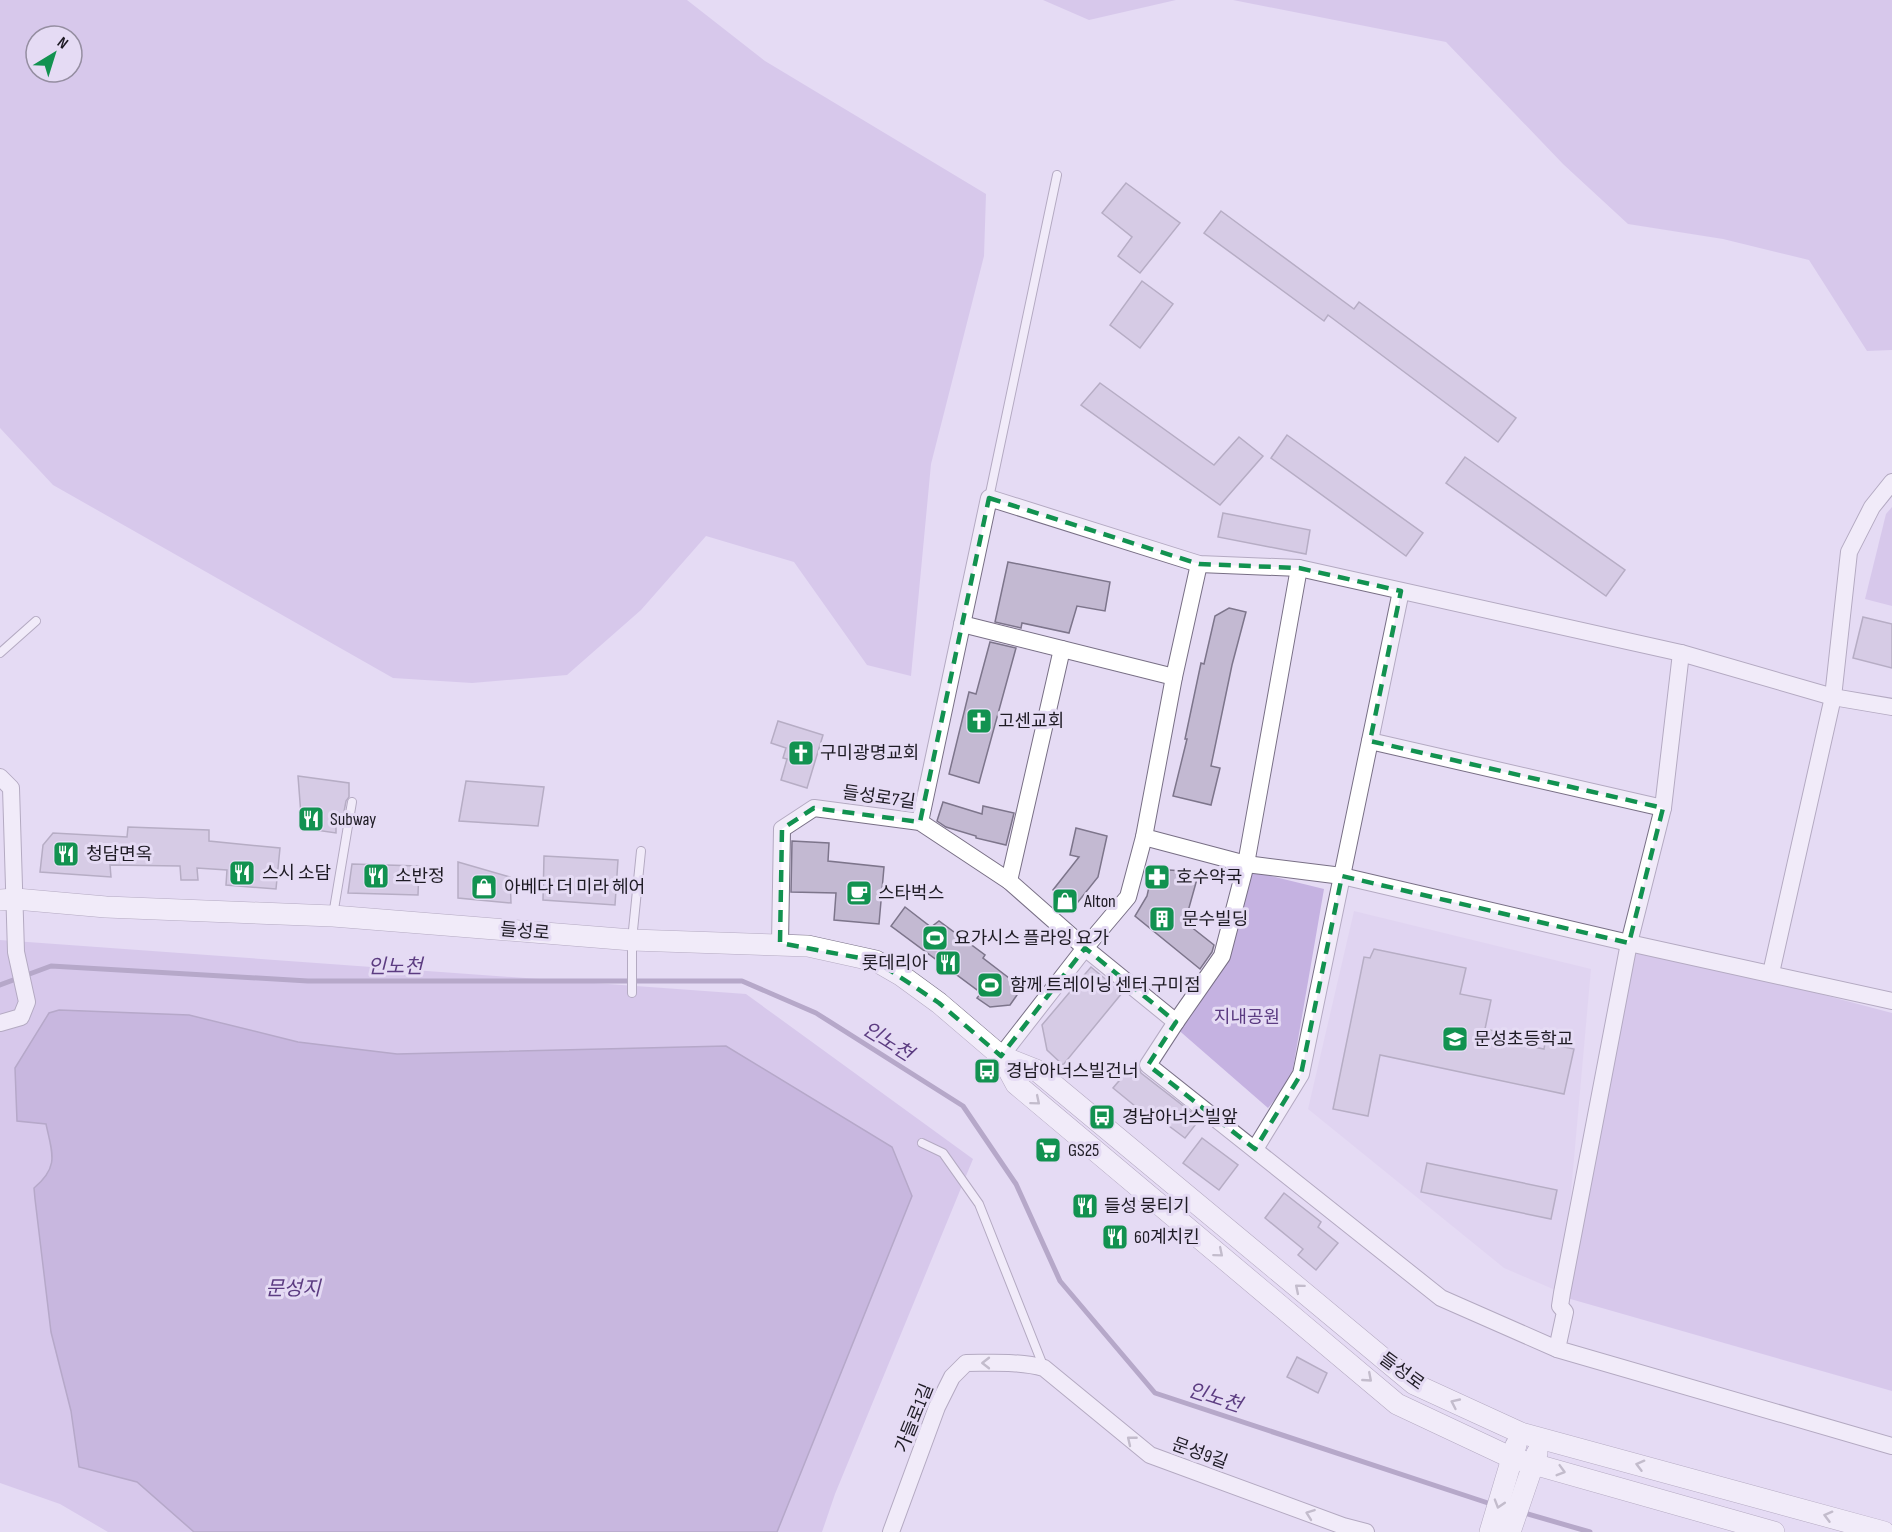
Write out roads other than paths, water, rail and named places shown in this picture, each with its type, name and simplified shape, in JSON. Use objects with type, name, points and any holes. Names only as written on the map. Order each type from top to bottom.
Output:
[{"type":"street","points":[[1771,973],[1833,697],[1849,552],[1872,507],[1892,482]]},
{"type":"street","points":[[920,822],[989,498],[1199,564],[1299,568],[1682,653],[1833,697],[1892,707]]},
{"type":"street","points":[[1001,1056],[1084,948],[1128,897],[1144,837],[1174,677],[1199,564]]},
{"type":"street","points":[[1299,568],[1246,864],[1222,956],[1148,1065],[1441,1298],[1557,1349],[1892,1446]]},
{"type":"street","points":[[1255,1149],[1301,1074],[1401,591]]},
{"type":"street","points":[[962,624],[1174,677]]},
{"type":"street","points":[[1009,881],[1062,649]]},
{"type":"street","points":[[1557,1349],[1564,1312],[1560,1306],[1562,1293],[1629,943],[1663,808],[1682,653]]},
{"type":"street","points":[[1370,741],[1663,808]]},
{"type":"street","points":[[0,777],[11,788],[8,899],[27,1002],[21,1017],[0,1023]]},
{"type":"street","name":"들성로7길","points":[[780,943],[782,829],[814,808],[920,822],[1009,881],[1084,948],[1176,1022]]},
{"type":"street","points":[[1144,837],[1246,864],[1342,876],[1892,1001]]},
{"type":"street","name":"들성로","points":[[8,899],[106,907],[333,916],[632,940],[780,943],[808,946],[876,961],[902,976],[939,1003],[1001,1056],[1036,1070],[1414,1384],[1521,1433],[1884,1532]]},
{"type":"street","name":"들성로","points":[[1001,1056],[1016,1084],[1397,1404],[1520,1470],[1774,1532]]},
{"type":"street","name":"가들로1길","points":[[891,1532],[937,1407],[952,1377],[966,1364],[990,1363],[1044,1368]]},
{"type":"street","name":"문성9길","points":[[1044,1368],[1150,1455],[1343,1526],[1366,1532]]},
{"type":"street","points":[[1510,1532],[1520,1470],[1521,1433]]},
{"type":"street","points":[[1490,1532],[1520,1470],[1542,1438]]},
{"type":"lane","points":[[989,498],[1057,175]]},
{"type":"lane","points":[[0,653],[36,621]]},
{"type":"lane","points":[[333,916],[352,802]]},
{"type":"lane","points":[[632,993],[632,940],[641,851]]},
{"type":"lane","points":[[922,1143],[943,1153],[979,1204],[1044,1368]]},
{"type":"water","name":"문성지","points":[[59,1010],[189,1015],[298,1042],[397,1054],[726,1046],[892,1147],[912,1196],[777,1532],[194,1532],[137,1482],[79,1467],[71,1411],[51,1332],[34,1188],[48,1173],[52,1151],[46,1124],[17,1121],[15,1068],[49,1013]]},
{"type":"waterway","name":"인노천","points":[[0,985],[51,966],[308,981],[742,981],[816,1013],[963,1106],[1016,1184],[1060,1281],[1155,1393],[1494,1505]]},
{"type":"waterway","name":"인노천","points":[[1521,1512],[1590,1532]]},
{"type":"place","name":"고센교회","points":[[979,721]]},
{"type":"place","name":"구미광명교회","points":[[801,753]]},
{"type":"place","name":"Subway","points":[[311,819]]},
{"type":"place","name":"청담면옥","points":[[66,854]]},
{"type":"place","name":"스시 소담","points":[[242,873]]},
{"type":"place","name":"소반정","points":[[376,876]]},
{"type":"place","name":"호수약국","points":[[1157,877]]},
{"type":"place","name":"아베다 더 미라 헤어","points":[[484,887]]},
{"type":"place","name":"스타벅스","points":[[859,893]]},
{"type":"place","name":"Alton","points":[[1065,901]]},
{"type":"place","name":"문수빌딩","points":[[1162,919]]},
{"type":"place","name":"요가시스 플라잉 요가","points":[[935,938]]},
{"type":"place","name":"롯데리아","points":[[948,963]]},
{"type":"place","name":"함께 트레이닝 센터 구미점","points":[[990,985]]},
{"type":"place","name":"문성초등학교","points":[[1455,1039]]},
{"type":"place","name":"경남아너스빌건너","points":[[987,1071]]},
{"type":"place","name":"경남아너스빌앞","points":[[1102,1117]]},
{"type":"place","name":"GS25","points":[[1048,1150]]},
{"type":"place","name":"들성 뭉티기","points":[[1085,1206]]},
{"type":"place","name":"60계치킨","points":[[1115,1237]]},
{"type":"park label","name":"지내공원","points":[[1247,1017]]}]
